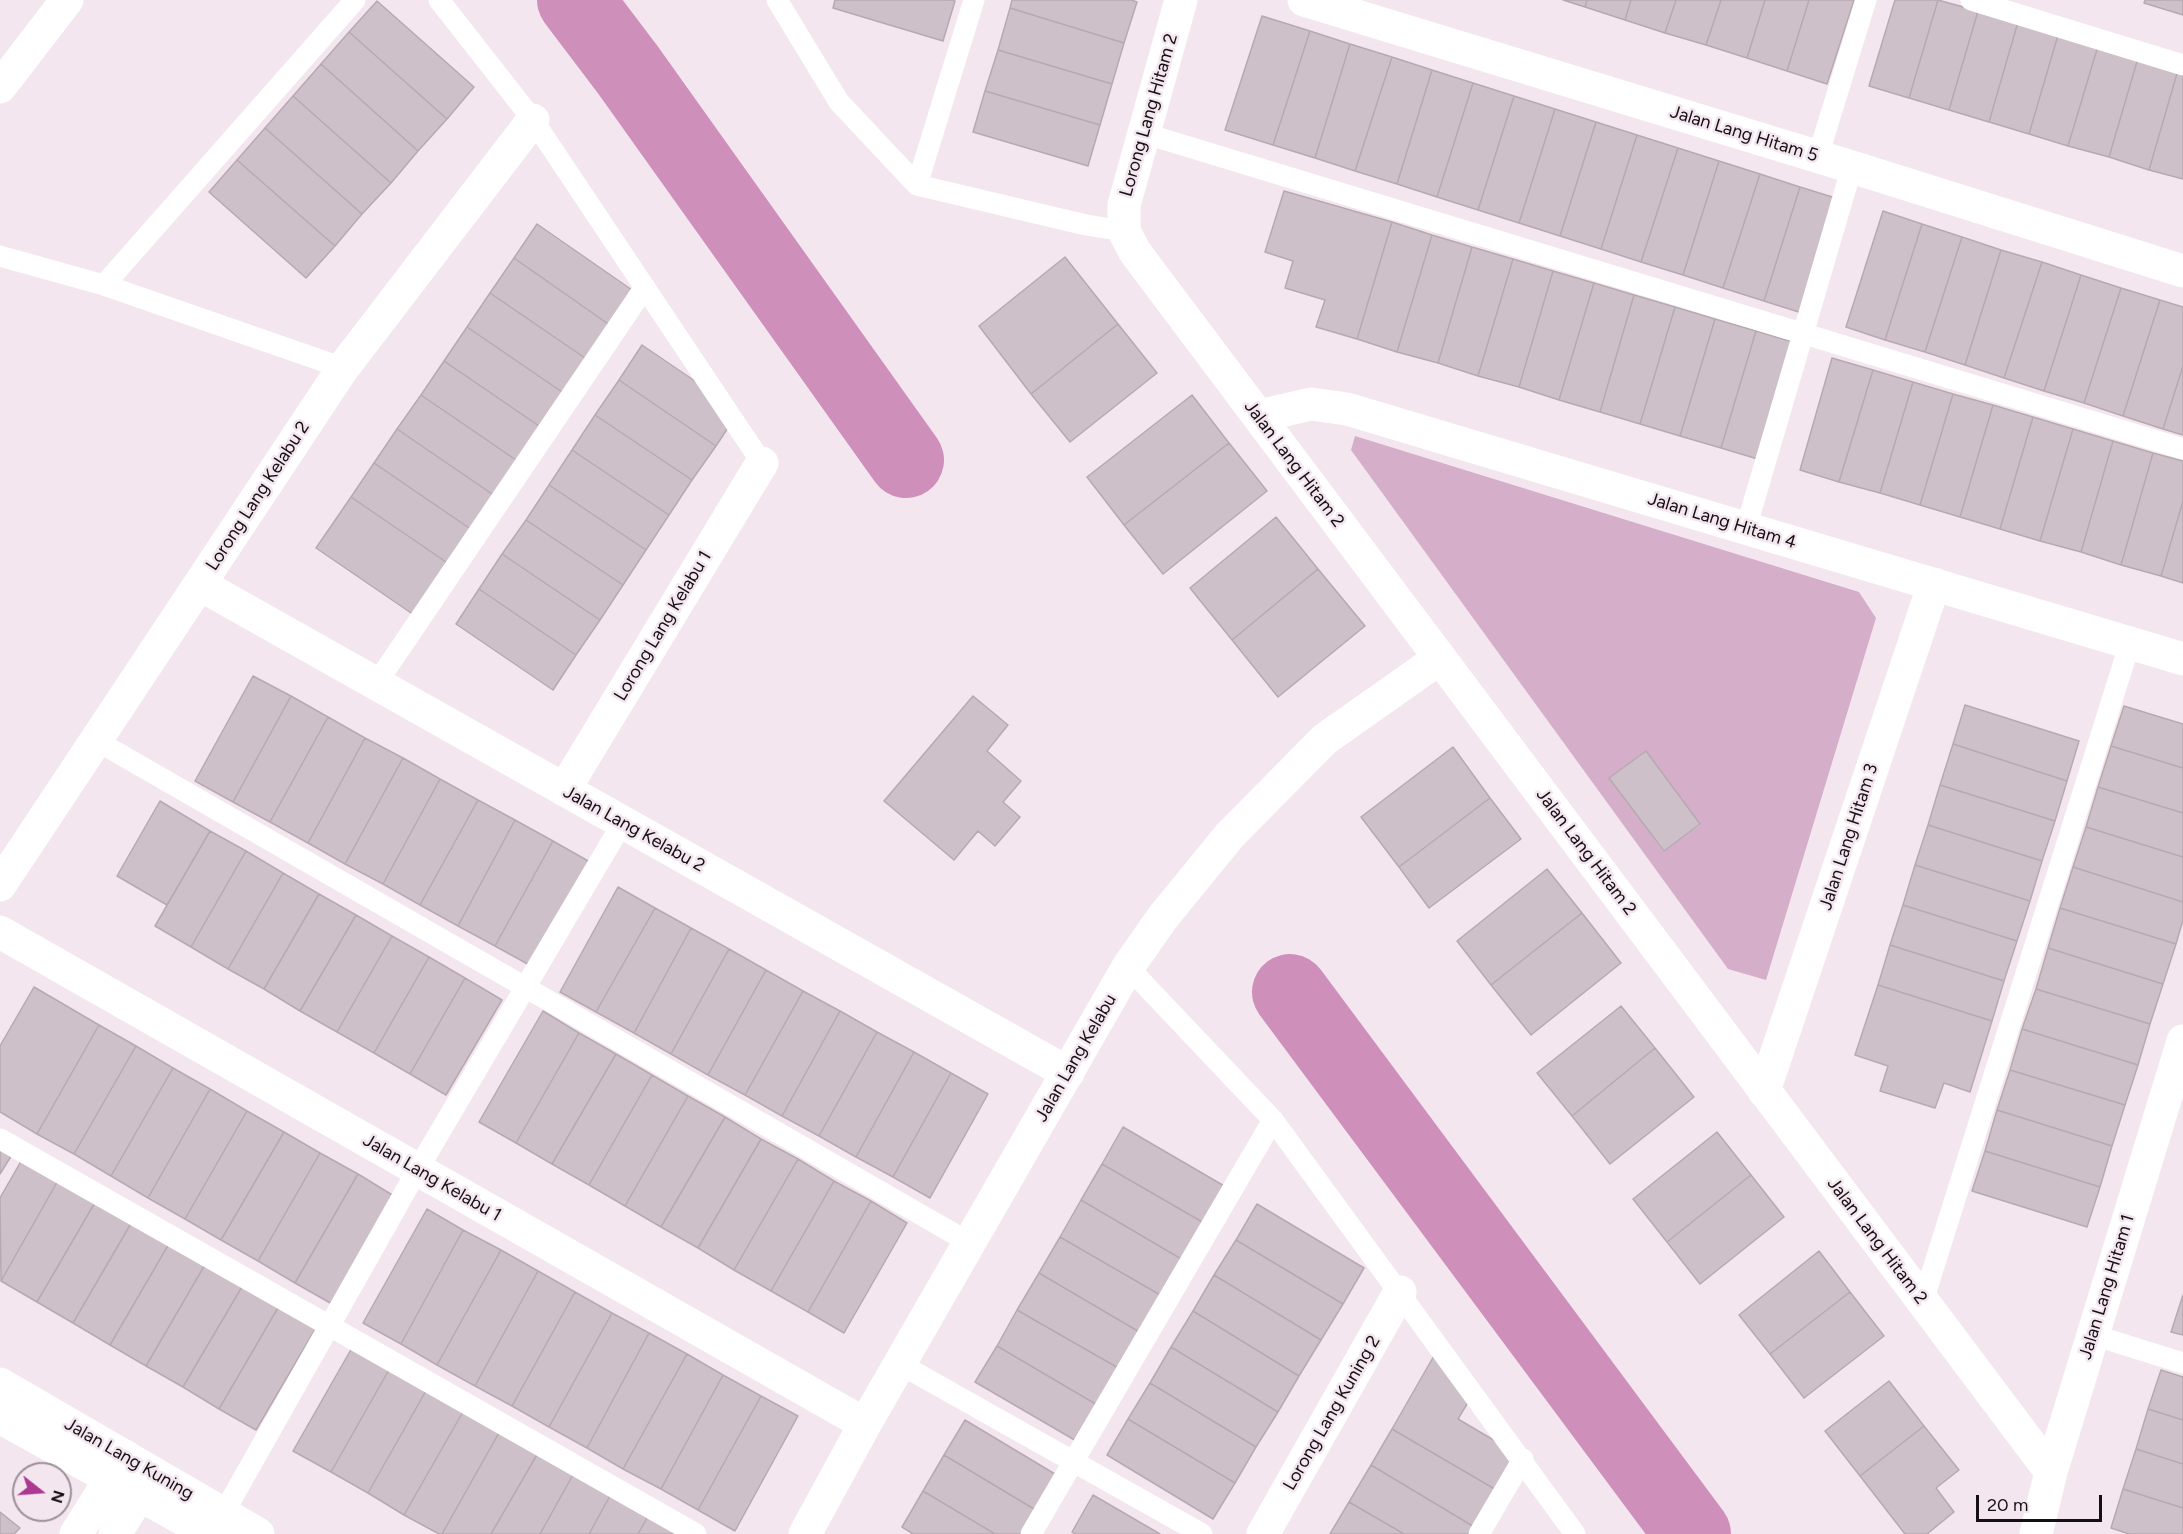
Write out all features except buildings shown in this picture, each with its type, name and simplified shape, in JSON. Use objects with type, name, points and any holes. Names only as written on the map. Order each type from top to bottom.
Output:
[{"type":"street","points":[[0,87],[67,0]]},
{"type":"street","name":"Lorong Lang Hitam 2","points":[[1124,231],[1124,205],[1181,0]]},
{"type":"street","name":"Jalan Lang Hitam 5","points":[[1304,0],[1818,156],[2183,271]]},
{"type":"street","name":"Lorong Lang Kelabu 2","points":[[0,885],[343,368],[533,120]]},
{"type":"street","name":"Jalan Lang Hitam 2","points":[[1124,231],[1135,252],[2051,1472]]},
{"type":"street","name":"Jalan Lang Hitam 4","points":[[1259,416],[1311,404],[1347,409],[2183,658]]},
{"type":"street","name":"Lorong Lang Kelabu 1","points":[[564,790],[762,463]]},
{"type":"street","name":"Jalan Lang Hitam 3","points":[[1764,1091],[1934,584]]},
{"type":"street","name":"Jalan Lang Kelabu 2","points":[[201,585],[1068,1073]]},
{"type":"street","name":"Jalan Lang Kelabu","points":[[805,1534],[865,1424],[1128,967],[1163,917],[1230,835],[1325,739],[1440,658]]},
{"type":"street","name":"Jalan Lang Kelabu 1","points":[[0,932],[865,1424]]},
{"type":"street","name":"Jalan Lang Hitam 1","points":[[2036,1534],[2051,1472],[2183,1041]]},
{"type":"street","name":"Lorong Lang Kuning 2","points":[[1263,1534],[1400,1292]]},
{"type":"street","name":"Jalan Lang Kuning","points":[[0,1384],[117,1467],[215,1527],[258,1534]]},
{"type":"street","name":"Jalan Lang Kuning","points":[[0,1417],[117,1467]]},
{"type":"street","points":[[75,1534],[117,1467]]},
{"type":"street","points":[[115,1534],[146,1484]]},
{"type":"lane","points":[[104,285],[356,0]]},
{"type":"lane","points":[[439,0],[533,120],[762,463]]},
{"type":"lane","points":[[777,0],[839,102],[917,185],[1086,225],[1124,231]]},
{"type":"lane","points":[[917,185],[974,0]]},
{"type":"lane","points":[[1818,156],[1866,0]]},
{"type":"lane","points":[[1971,0],[2183,65]]},
{"type":"lane","points":[[1143,133],[2183,449]]},
{"type":"lane","points":[[1746,528],[1852,167]]},
{"type":"lane","points":[[0,256],[104,285],[343,368]]},
{"type":"lane","points":[[376,684],[645,287]]},
{"type":"lane","points":[[1923,1301],[2130,642]]},
{"type":"lane","points":[[97,741],[970,1243]]},
{"type":"lane","points":[[215,1527],[418,1169],[623,822]]},
{"type":"lane","points":[[1128,967],[1273,1120],[1575,1534]]},
{"type":"lane","points":[[1032,1534],[1273,1120]]},
{"type":"lane","points":[[0,1139],[696,1534]]},
{"type":"lane","points":[[2093,1335],[2183,1362]]},
{"type":"lane","points":[[900,1364],[1202,1534]]},
{"type":"lane","points":[[1479,1534],[1523,1460]]},
{"type":"shaded area","points":[[1355,436],[1859,592],[1876,618],[1766,980],[1728,969],[1351,450]],"holes":[[[1646,751],[1700,825],[1663,851],[1610,778]]]},
{"type":"waterway","points":[[575,0],[628,70],[906,460]]},
{"type":"waterway","points":[[1290,992],[1693,1534]]}]
